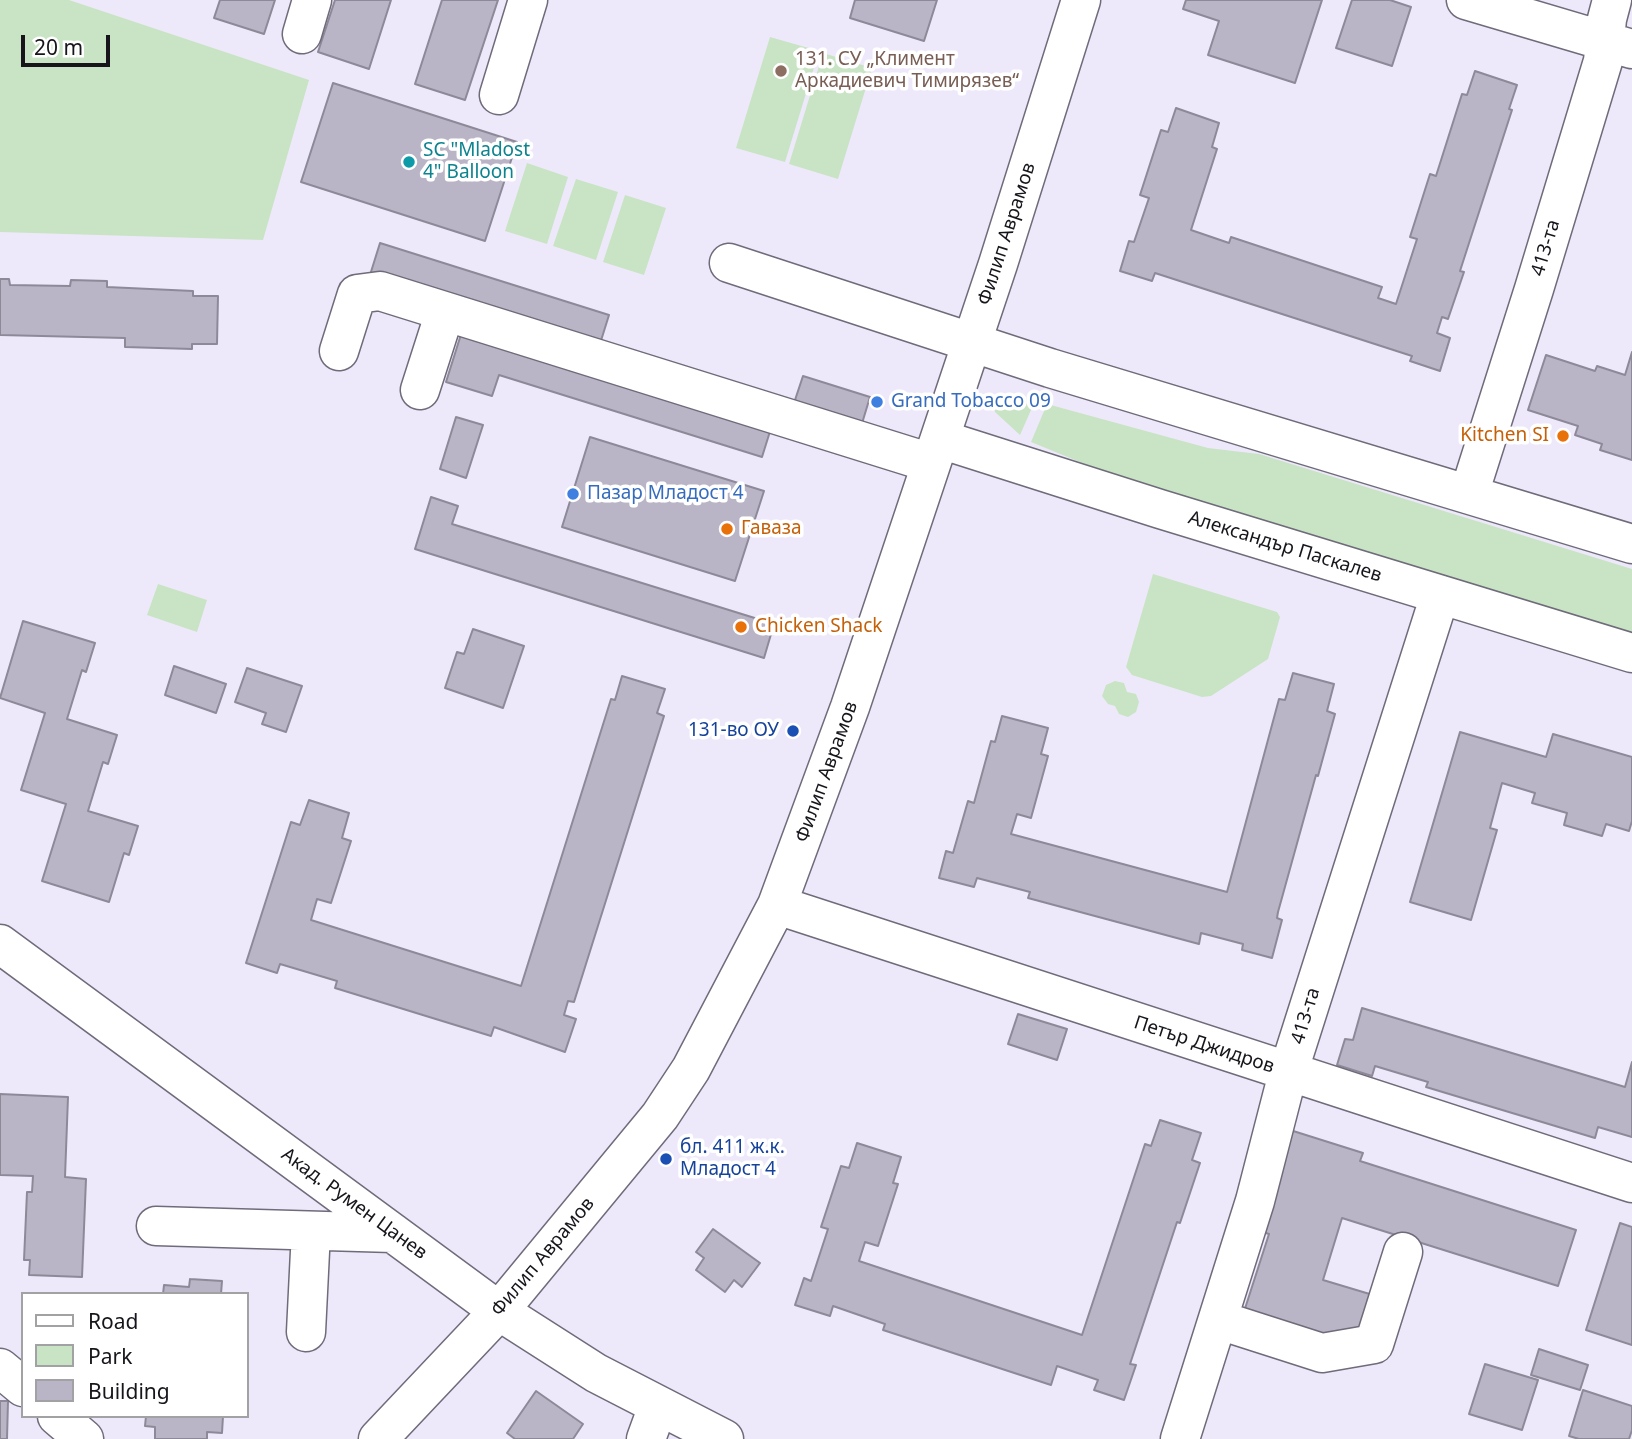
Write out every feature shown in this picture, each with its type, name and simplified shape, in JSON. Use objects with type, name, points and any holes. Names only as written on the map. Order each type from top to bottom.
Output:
[{"type":"street","points":[[499,95],[528,0]]},
{"type":"street","name":"Филип Аврамов","points":[[378,1439],[499,1311],[660,1116],[691,1069],[777,905],[850,707],[1082,0]]},
{"type":"street","points":[[1466,0],[1618,45]]},
{"type":"street","name":"413-та","points":[[1469,494],[1603,61],[1618,45],[1606,19],[1612,0]]},
{"type":"street","points":[[729,263],[1063,372],[1632,544]]},
{"type":"street","name":"Александър Паскалев","points":[[340,351],[357,295],[380,291],[445,312],[1440,595],[1632,653]]},
{"type":"street","points":[[420,390],[445,312]]},
{"type":"street","name":"413-та","points":[[1180,1439],[1255,1201],[1288,1073],[1440,595]]},
{"type":"street","name":"Петър Джидров","points":[[777,905],[1632,1183]]},
{"type":"street","name":"Акад. Румен Цанев","points":[[0,944],[499,1311],[596,1373],[652,1422],[724,1439]]},
{"type":"street","points":[[156,1226],[393,1233]]},
{"type":"street","points":[[306,1332],[311,1231]]},
{"type":"street","points":[[1219,1320],[1322,1353],[1374,1344],[1403,1252]]},
{"type":"street","points":[[0,1368],[21,1385]]},
{"type":"street","points":[[59,1418],[84,1439]]},
{"type":"green space","points":[[0,0],[69,0],[309,80],[263,240],[0,232]]},
{"type":"green space","points":[[770,37],[819,51],[785,162],[736,148]]},
{"type":"green space","points":[[823,53],[872,68],[838,179],[789,164]]},
{"type":"green space","points":[[527,163],[568,177],[547,244],[505,231]]},
{"type":"green space","points":[[576,179],[618,192],[596,260],[553,246]]},
{"type":"green space","points":[[625,195],[666,208],[644,275],[603,262]]},
{"type":"green space","points":[[1010,394],[1035,401],[1020,435],[995,412],[994,404],[998,398]]},
{"type":"green space","points":[[1047,404],[1208,448],[1259,454],[1632,569],[1632,637],[1097,469],[1031,442]]},
{"type":"green space","points":[[1153,574],[1277,612],[1280,617],[1268,659],[1211,696],[1202,697],[1132,675],[1126,667]]},
{"type":"green space","points":[[158,584],[207,600],[197,632],[147,615]]},
{"type":"green space","points":[[1115,681],[1124,683],[1127,692],[1136,694],[1139,702],[1136,712],[1128,717],[1119,714],[1115,706],[1108,704],[1102,696],[1106,685]]},
{"type":"building","points":[[220,0],[275,0],[264,34],[214,18]]},
{"type":"building","points":[[335,0],[391,0],[369,69],[318,52]]},
{"type":"building","points":[[442,0],[498,0],[465,100],[415,84]]},
{"type":"building","points":[[855,0],[937,0],[924,41],[850,18]]},
{"type":"building","points":[[1186,0],[1322,0],[1295,83],[1208,55],[1219,21],[1183,9]]},
{"type":"building","points":[[1352,0],[1390,0],[1411,7],[1392,66],[1336,48]]},
{"type":"building","points":[[1475,71],[1517,85],[1509,109],[1512,110],[1460,271],[1464,272],[1448,319],[1442,317],[1437,333],[1450,338],[1440,371],[1410,361],[1412,356],[1155,273],[1152,281],[1120,271],[1129,241],[1134,242],[1149,198],[1140,195],[1161,130],[1168,132],[1176,108],[1219,123],[1212,147],[1217,149],[1191,230],[1229,243],[1231,237],[1382,287],[1378,298],[1396,304],[1417,239],[1410,237],[1430,174],[1436,176],[1462,94],[1467,95]]},
{"type":"building","name":"SC \"Mladost 4\" Balloon","points":[[333,83],[517,142],[485,241],[301,182]]},
{"type":"building","points":[[380,243],[609,315],[599,347],[370,275]]},
{"type":"building","points":[[0,279],[9,279],[10,285],[70,286],[71,280],[107,281],[107,287],[193,291],[193,296],[218,296],[217,344],[192,344],[192,349],[125,347],[125,338],[0,335]]},
{"type":"building","points":[[463,328],[772,425],[762,457],[499,375],[492,396],[446,382]]},
{"type":"building","points":[[1632,352],[1632,460],[1600,450],[1602,444],[1575,435],[1578,426],[1528,410],[1546,355],[1595,371],[1597,366],[1625,375]]},
{"type":"building","points":[[803,376],[870,397],[860,430],[792,409]]},
{"type":"building","points":[[456,417],[483,425],[466,478],[440,469]]},
{"type":"building","points":[[590,437],[764,491],[735,581],[562,527]]},
{"type":"building","points":[[431,497],[458,506],[452,524],[774,624],[764,658],[415,549]]},
{"type":"building","points":[[23,621],[95,643],[86,672],[82,670],[67,719],[117,735],[108,764],[103,762],[88,811],[138,826],[129,855],[124,853],[109,902],[42,881],[66,804],[21,790],[45,713],[0,698]]},
{"type":"building","points":[[473,629],[524,646],[503,708],[445,688],[457,652],[464,654]]},
{"type":"building","points":[[174,666],[226,684],[216,713],[165,695]]},
{"type":"building","points":[[247,668],[302,686],[286,732],[262,724],[266,713],[235,702]]},
{"type":"building","points":[[1293,673],[1334,684],[1327,711],[1335,714],[1278,912],[1277,918],[1282,920],[1272,958],[1242,950],[1243,944],[1201,933],[1199,944],[1028,898],[1030,892],[977,878],[974,887],[939,878],[946,851],[953,853],[968,801],[974,803],[991,741],[995,742],[1002,716],[1048,728],[1041,754],[1048,756],[1031,818],[1017,814],[1011,834],[1227,892],[1279,699],[1285,700]]},
{"type":"building","points":[[622,676],[665,689],[657,713],[664,716],[574,1002],[568,1001],[564,1015],[576,1019],[565,1052],[494,1027],[491,1036],[335,988],[337,981],[280,964],[277,973],[246,963],[291,822],[300,825],[309,800],[349,813],[342,838],[351,841],[331,903],[317,899],[311,920],[521,986],[611,699],[615,700]]},
{"type":"building","points":[[1460,732],[1546,757],[1553,734],[1632,757],[1632,821],[1629,831],[1606,824],[1602,836],[1564,825],[1567,813],[1532,803],[1535,793],[1502,783],[1490,828],[1497,830],[1471,920],[1410,902]]},
{"type":"building","points":[[1362,1008],[1625,1087],[1632,1062],[1632,1137],[1598,1127],[1595,1138],[1426,1087],[1428,1082],[1375,1066],[1372,1076],[1337,1065],[1345,1039],[1353,1040]]},
{"type":"building","points":[[1018,1014],[1067,1029],[1057,1060],[1008,1044]]},
{"type":"building","points":[[0,1094],[68,1097],[65,1177],[86,1179],[82,1277],[29,1275],[30,1260],[24,1260],[27,1192],[32,1192],[33,1176],[0,1175]]},
{"type":"building","points":[[1160,1120],[1201,1133],[1192,1160],[1200,1163],[1180,1223],[1177,1222],[1130,1364],[1136,1365],[1124,1400],[1094,1390],[1098,1380],[1057,1366],[1051,1385],[883,1330],[885,1324],[833,1306],[830,1316],[795,1305],[804,1278],[811,1281],[828,1229],[821,1227],[841,1166],[849,1168],[857,1143],[901,1157],[893,1183],[898,1184],[878,1246],[865,1242],[859,1261],[1082,1335],[1145,1144],[1151,1146]]},
{"type":"building","points":[[1290,1130],[1363,1153],[1360,1161],[1576,1230],[1558,1286],[1342,1218],[1323,1280],[1373,1295],[1359,1338],[1340,1340],[1241,1321],[1269,1234],[1259,1231]]},
{"type":"building","points":[[1620,1223],[1632,1227],[1632,1345],[1586,1330]]},
{"type":"building","points":[[713,1229],[760,1263],[742,1287],[734,1280],[725,1292],[696,1270],[704,1258],[696,1252]]},
{"type":"building","points":[[190,1279],[222,1281],[221,1292],[163,1292],[164,1285],[189,1287]]},
{"type":"building","points":[[1539,1349],[1588,1365],[1580,1390],[1531,1375]]},
{"type":"building","points":[[1485,1364],[1538,1380],[1522,1430],[1469,1414]]},
{"type":"building","points":[[1583,1390],[1632,1406],[1632,1430],[1629,1439],[1579,1439],[1569,1436]]},
{"type":"building","points":[[536,1391],[583,1424],[573,1439],[515,1439],[507,1433]]},
{"type":"building","points":[[0,1401],[8,1401],[7,1439],[0,1439]]},
{"type":"building","points":[[146,1418],[223,1418],[222,1433],[207,1432],[207,1439],[155,1439],[155,1427],[145,1426]]},
{"type":"place","name":"131. СУ „Климент Аркадиевич Тимирязев“","points":[[781,71]]},
{"type":"place","name":"SC \"Mladost 4\" Balloon","points":[[409,162]]},
{"type":"place","name":"Grand Tobacco 09","points":[[877,402]]},
{"type":"place","name":"Kitchen SI","points":[[1563,436]]},
{"type":"place","name":"Пазар Младост 4","points":[[573,494]]},
{"type":"place","name":"Гаваза","points":[[727,529]]},
{"type":"place","name":"Chicken Shack","points":[[741,627]]},
{"type":"place","name":"131-во ОУ","points":[[793,731]]},
{"type":"place","name":"бл. 411 ж.к. Младост 4","points":[[666,1159]]}]
